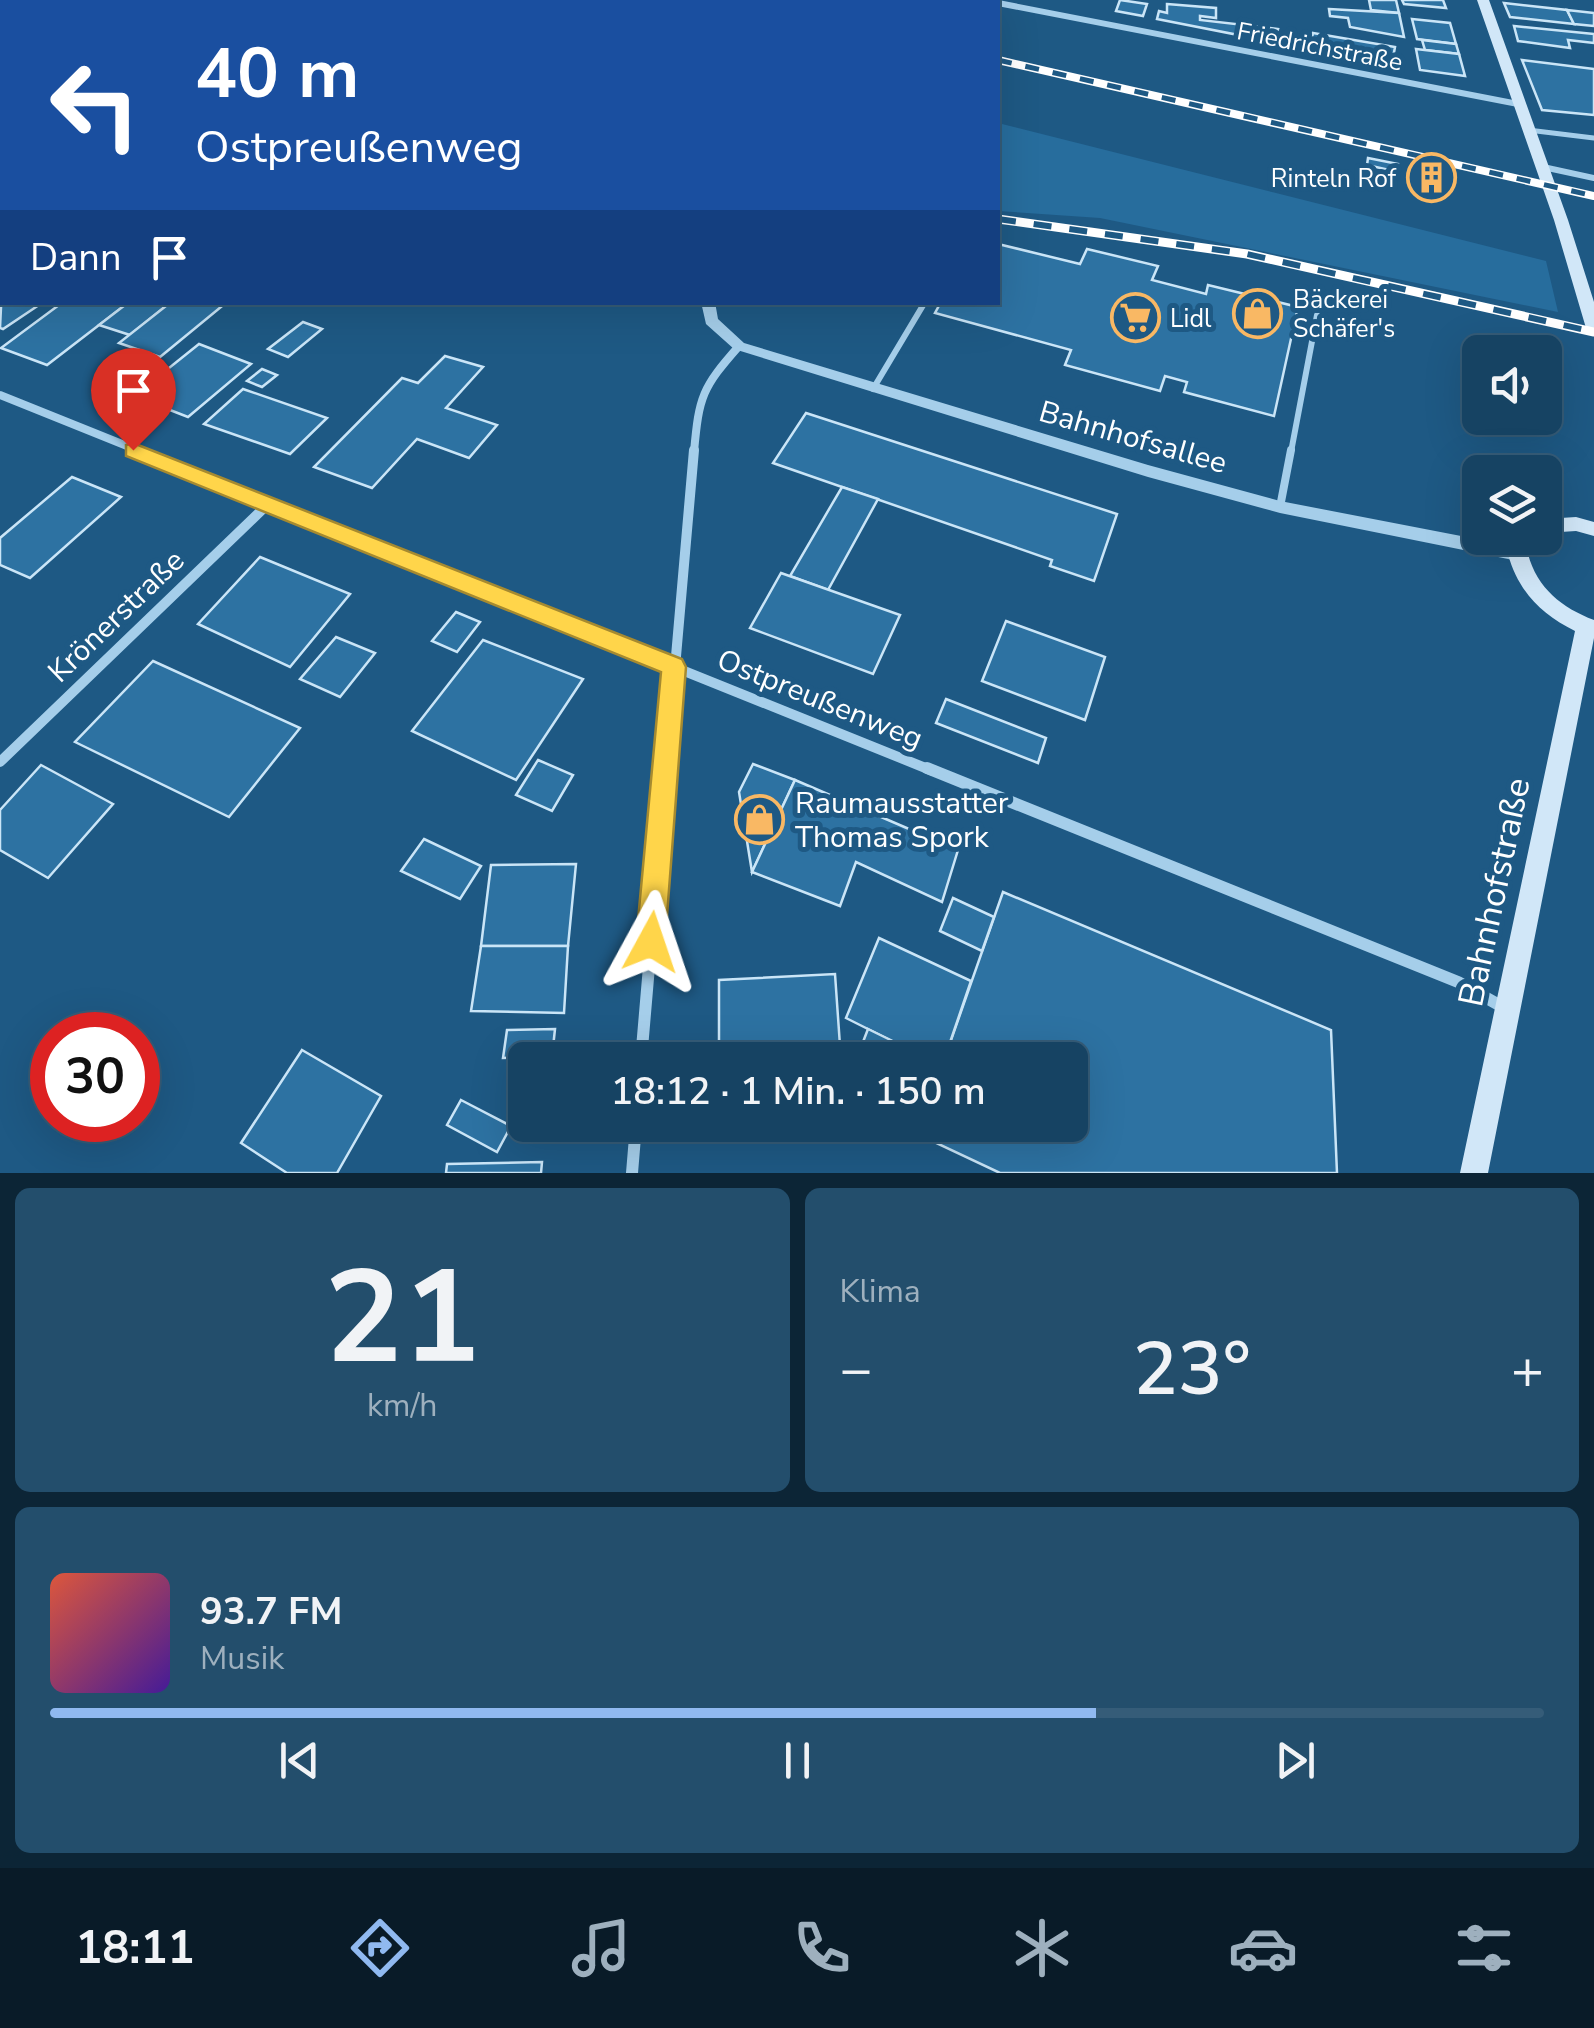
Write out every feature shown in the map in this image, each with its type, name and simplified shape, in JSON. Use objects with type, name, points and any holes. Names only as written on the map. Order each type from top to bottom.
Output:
[{"type":"main road","points":[[1483,0],[1543,167],[1594,328]]},
{"type":"main road","points":[[1562,525],[1594,529]]},
{"type":"main road","points":[[1521,555],[1521,570],[1544,601],[1590,627]]},
{"type":"main road","name":"Bahnhofstraße","points":[[1474,1173],[1590,627]]},
{"type":"street","name":"Friedrichstraße","points":[[1000,4],[1518,104]]},
{"type":"street","points":[[1543,167],[1594,178]]},
{"type":"street","points":[[643,1042],[698,404],[708,382],[739,346],[711,321],[708,305]]},
{"type":"street","name":"Bahnhofsallee","points":[[739,346],[873,390],[1280,507],[1462,536]]},
{"type":"street","name":"Ostpreußenweg","points":[[0,395],[266,506],[1458,982],[1508,1010]]},
{"type":"street","name":"Krönerstraße","points":[[0,762],[266,506]]},
{"type":"street","points":[[632,1173],[635,1142]]},
{"type":"lane","points":[[1528,130],[1594,138]]},
{"type":"lane","points":[[873,390],[923,305]]},
{"type":"lane","points":[[1280,507],[1317,315]]},
{"type":"shaded area","points":[[1000,124],[1546,261],[1558,312],[1100,218],[1000,211]]},
{"type":"building","points":[[1120,0],[1147,4],[1143,16],[1116,11]]},
{"type":"building","points":[[1369,0],[1396,0],[1399,13],[1371,10]]},
{"type":"building","points":[[1402,0],[1443,0],[1446,8],[1404,4]]},
{"type":"building","points":[[1504,3],[1567,10],[1574,24],[1510,17]]},
{"type":"building","points":[[1167,4],[1216,8],[1216,18],[1200,16],[1200,20],[1278,29],[1274,42],[1157,19],[1159,11],[1167,13]]},
{"type":"building","points":[[1329,9],[1399,13],[1404,37],[1350,27],[1348,18],[1330,16]]},
{"type":"building","points":[[1567,10],[1594,13],[1594,26],[1574,24]]},
{"type":"building","points":[[1412,19],[1450,23],[1456,44],[1417,39]]},
{"type":"building","points":[[1514,26],[1594,34],[1594,43],[1568,40],[1570,48],[1518,41]]},
{"type":"building","points":[[1313,33],[1395,47],[1391,69],[1308,54]]},
{"type":"building","points":[[1422,40],[1456,44],[1459,54],[1425,50]]},
{"type":"building","points":[[1416,49],[1459,54],[1465,76],[1420,70]]},
{"type":"building","points":[[1522,60],[1594,69],[1594,115],[1542,110]]},
{"type":"building","points":[[1368,158],[1398,164],[1398,172],[1367,165]]},
{"type":"building","name":"Rinteln Rof","points":[[1410,167],[1453,176],[1452,189],[1408,179]]},
{"type":"building","points":[[1000,244],[1080,264],[1087,249],[1158,266],[1152,280],[1206,294],[1208,285],[1298,307],[1274,416],[1184,392],[1187,382],[1165,376],[1160,391],[1065,365],[1071,350],[935,313],[939,305],[1000,305]]},
{"type":"building","points":[[1,305],[39,305],[3,329]]},
{"type":"building","points":[[59,305],[125,305],[47,365],[1,348]]},
{"type":"building","points":[[125,305],[167,305],[130,335],[99,325]]},
{"type":"building","points":[[167,305],[223,305],[160,357],[119,343]]},
{"type":"building","points":[[303,322],[322,329],[288,357],[268,349]]},
{"type":"building","points":[[199,344],[251,364],[188,417],[134,396]]},
{"type":"building","points":[[445,356],[483,367],[446,408],[497,425],[469,458],[417,439],[372,488],[314,467],[402,378],[418,383]]},
{"type":"building","points":[[262,369],[277,375],[262,387],[247,381]]},
{"type":"building","points":[[243,389],[327,418],[290,454],[204,424]]},
{"type":"building","points":[[806,413],[1117,514],[1094,581],[1050,566],[1052,560],[773,463]]},
{"type":"building","points":[[72,477],[121,497],[30,578],[0,565],[0,538]]},
{"type":"building","points":[[842,487],[878,499],[828,590],[790,576]]},
{"type":"building","points":[[260,557],[350,594],[290,667],[198,624]]},
{"type":"building","points":[[781,573],[900,615],[873,674],[750,628]]},
{"type":"building","points":[[456,612],[480,622],[457,652],[432,641]]},
{"type":"building","points":[[1006,621],[1105,657],[1085,720],[982,681]]},
{"type":"building","points":[[336,637],[375,653],[340,697],[300,679]]},
{"type":"building","points":[[483,640],[583,679],[516,780],[412,731]]},
{"type":"building","points":[[153,661],[300,728],[229,817],[75,742]]},
{"type":"building","points":[[946,699],[1046,738],[1038,763],[936,723]]},
{"type":"building","points":[[538,760],[573,775],[552,811],[516,795]]},
{"type":"building","points":[[753,764],[795,780],[752,872],[739,792]]},
{"type":"building","points":[[41,765],[113,804],[48,878],[0,850],[0,810]]},
{"type":"building","points":[[795,780],[958,850],[942,902],[856,862],[840,906],[752,872]]},
{"type":"building","points":[[424,839],[481,866],[460,899],[401,871]]},
{"type":"building","points":[[576,864],[568,946],[481,946],[491,865]]},
{"type":"building","points":[[1003,892],[1331,1030],[1337,1173],[1000,1173],[934,1142],[1088,1142],[1088,1042],[950,1042]]},
{"type":"building","points":[[953,898],[994,917],[982,951],[940,931]]},
{"type":"building","points":[[879,938],[971,981],[950,1042],[894,1042],[846,1018]]},
{"type":"building","points":[[481,946],[568,946],[564,1013],[471,1011]]},
{"type":"building","points":[[835,974],[840,1042],[719,1042],[719,980]]},
{"type":"building","points":[[555,1029],[554,1042],[508,1042],[508,1058],[503,1058],[507,1030]]},
{"type":"building","points":[[868,1029],[895,1042],[863,1042]]},
{"type":"building","points":[[302,1050],[381,1096],[337,1173],[287,1173],[241,1143]]},
{"type":"building","points":[[461,1100],[508,1124],[508,1132],[497,1152],[447,1125]]},
{"type":"building","points":[[542,1162],[541,1173],[446,1173],[447,1164]]},
{"type":"railway","points":[[1000,60],[1594,196]]},
{"type":"railway","points":[[1000,219],[1247,254],[1594,332]]},
{"type":"place","name":"Rinteln Rof","points":[[1431,178]]},
{"type":"place","name":"Bäckerei Schäfer's","points":[[1258,313]]},
{"type":"place","name":"Lidl","points":[[1135,318]]},
{"type":"place","name":"Raumausstatter Thomas Spork","points":[[760,820]]},
{"type":"route","points":[[133,450],[674,667],[651,942]]}]
